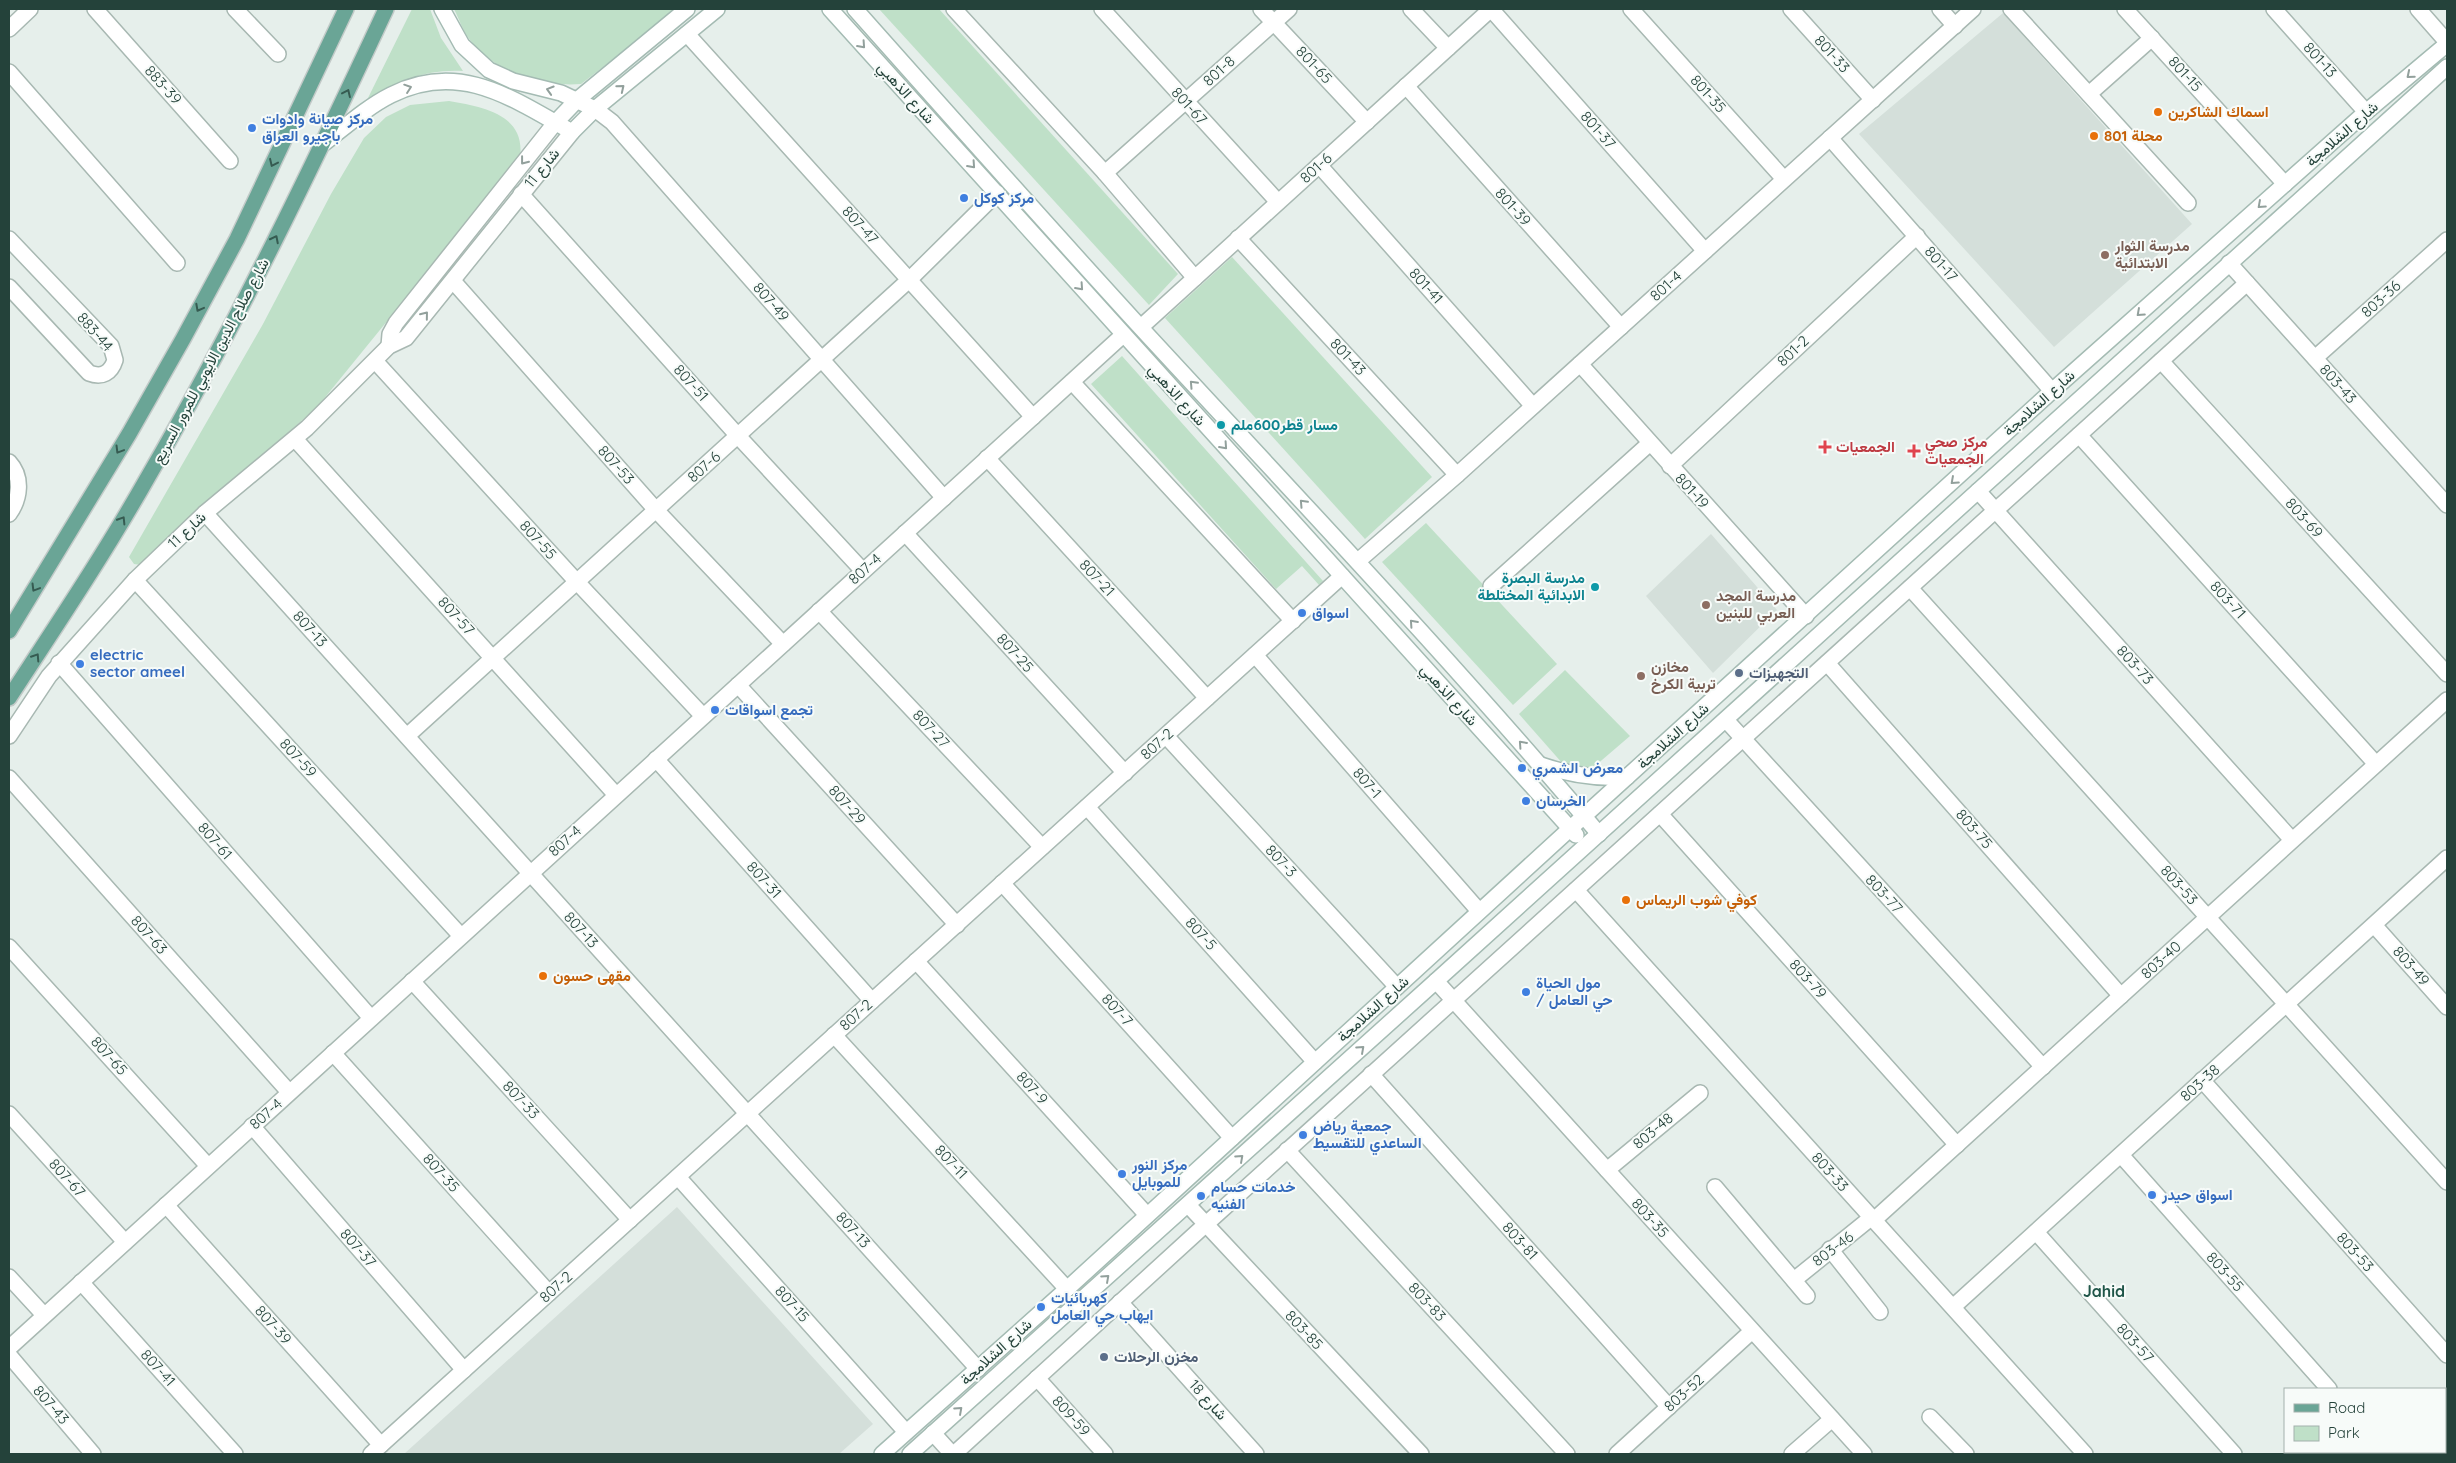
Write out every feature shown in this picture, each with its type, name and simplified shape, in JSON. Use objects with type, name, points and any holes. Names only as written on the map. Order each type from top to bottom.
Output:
[{"type":"main road","points":[[9,631],[129,434],[188,330],[237,239],[346,9]]},
{"type":"main road","name":"شارع صلاح الدين الايوبي للمرور السريع","points":[[9,698],[148,479],[236,316],[324,144],[386,9]]},
{"type":"street","points":[[9,29],[30,9]]},
{"type":"street","name":"883-39","points":[[95,9],[230,161]]},
{"type":"street","points":[[235,9],[278,54]]},
{"type":"street","name":"807-49","points":[[442,9],[462,45],[489,70],[513,81],[552,90],[577,100],[595,109],[612,122],[944,498]]},
{"type":"street","name":"شارع 11","points":[[389,346],[390,334],[396,323],[554,122],[577,100],[687,9]]},
{"type":"street","name":"شارع 11","points":[[9,736],[59,664],[135,580],[205,513],[296,439],[376,362],[389,346],[406,338],[572,132],[595,109],[718,9]]},
{"type":"street","name":"شارع الذهبي","points":[[830,9],[1585,846]]},
{"type":"street","name":"شارع الذهبي","points":[[854,9],[1140,327],[1358,562],[1541,765],[1599,834]]},
{"type":"street","points":[[954,9],[1104,173],[1195,278]]},
{"type":"street","name":"801-67","points":[[1102,9],[1184,102],[1278,202]]},
{"type":"street","name":"801-65","points":[[1261,9],[1367,122]]},
{"type":"street","name":"801-8","points":[[1104,173],[1290,9]]},
{"type":"street","points":[[1411,9],[1448,48]]},
{"type":"street","name":"801-6","points":[[1140,327],[1491,9]]},
{"type":"street","name":"801-37","points":[[1491,9],[1705,251]]},
{"type":"street","name":"801-35","points":[[1631,9],[1784,179]]},
{"type":"street","name":"801-33","points":[[1791,9],[1873,100]]},
{"type":"street","points":[[1940,9],[1955,26]]},
{"type":"street","name":"801-4","points":[[1358,562],[1457,475],[1973,9]]},
{"type":"street","points":[[2011,9],[2188,203]]},
{"type":"street","name":"801-15","points":[[2125,9],[2285,184]]},
{"type":"street","name":"801-13","points":[[2274,9],[2366,112]]},
{"type":"street","points":[[2418,9],[2447,43]]},
{"type":"street","name":"807-47","points":[[687,34],[1033,417]]},
{"type":"street","points":[[2089,94],[2152,38]]},
{"type":"street","name":"شارع الشلامجة","points":[[882,1454],[1067,1289],[1479,911],[2052,391],[2366,112],[2447,43]]},
{"type":"street","name":"شارع الشلامجة","points":[[910,1454],[1436,982],[2447,67]]},
{"type":"street","points":[[9,72],[176,262]]},
{"type":"street","points":[[324,144],[390,95],[419,85],[435,82],[466,82],[493,90],[572,132]]},
{"type":"street","name":"801-39","points":[[1406,86],[1620,328]]},
{"type":"street","name":"801-17","points":[[1830,138],[2052,391]]},
{"type":"street","name":"801-41","points":[[1319,165],[1533,406]]},
{"type":"street","name":"807-6","points":[[407,736],[909,280],[997,193]]},
{"type":"street","name":"807-51","points":[[521,194],[738,436],[863,571]]},
{"type":"street","name":"801-2","points":[[1670,466],[1917,236]]},
{"type":"street","name":"801-43","points":[[1238,238],[1457,475]]},
{"type":"street","name":"883-44","points":[[9,239],[111,346],[115,360],[110,370],[102,375],[89,373],[9,287]]},
{"type":"street","name":"803-36","points":[[2315,358],[2447,240]]},
{"type":"street","name":"803-43","points":[[2229,263],[2447,505]]},
{"type":"street","name":"807-53","points":[[453,281],[656,510],[782,644]]},
{"type":"street","points":[[933,1433],[953,1454],[2247,282]]},
{"type":"street","name":"807-4","points":[[9,1348],[1123,335]]},
{"type":"street","name":"803-69","points":[[2161,361],[2447,674]]},
{"type":"street","name":"807-55","points":[[376,362],[576,582],[703,716]]},
{"type":"street","name":"801-19","points":[[1580,364],[1806,616]]},
{"type":"street","points":[[1072,382],[1293,621]]},
{"type":"street","name":"803-71","points":[[2079,435],[2376,764]]},
{"type":"street","name":"807-57","points":[[296,439],[616,795]]},
{"type":"street","points":[[1491,586],[1650,443]]},
{"type":"street","name":"807-21","points":[[988,458],[1207,698]]},
{"type":"street","points":[[9,462],[15,468],[18,489],[15,504],[9,514]]},
{"type":"street","name":"803-73","points":[[1978,491],[2292,840]]},
{"type":"street","name":"807-13","points":[[205,513],[978,1369]]},
{"type":"street","name":"807-25","points":[[905,533],[1125,773]]},
{"type":"street","name":"807-2","points":[[376,1450],[1342,576]]},
{"type":"street","name":"807-59","points":[[135,580],[461,936]]},
{"type":"street","name":"803-53","points":[[1910,588],[2447,1182]]},
{"type":"street","name":"807-27","points":[[820,611],[1042,847]]},
{"type":"street","name":"807-1","points":[[1255,654],[1479,911]]},
{"type":"street","name":"803-75","points":[[1826,663],[2121,996]]},
{"type":"street","name":"807-61","points":[[59,664],[370,1018]]},
{"type":"street","name":"807-29","points":[[738,685],[957,925]]},
{"type":"street","name":"803-40","points":[[1873,1219],[2447,700]]},
{"type":"street","name":"803-77","points":[[1726,720],[2043,1067]]},
{"type":"street","name":"807-3","points":[[1166,736],[1397,987]]},
{"type":"street","name":"807-31","points":[[656,759],[872,1001]]},
{"type":"street","points":[[1541,765],[1574,775],[1610,778],[1627,777]]},
{"type":"street","name":"807-63","points":[[9,778],[289,1092]]},
{"type":"street","name":"807-5","points":[[1087,807],[1315,1062]]},
{"type":"street","name":"803-79","points":[[1660,814],[1957,1145]]},
{"type":"street","name":"803-38","points":[[1953,1307],[2447,858]]},
{"type":"street","name":"807-7","points":[[1002,883],[1232,1138]]},
{"type":"street","name":"803-33","points":[[1576,890],[1953,1307],[2077,1451]]},
{"type":"street","name":"803-49","points":[[2374,924],[2447,1007]]},
{"type":"street","name":"807-65","points":[[9,946],[208,1166]]},
{"type":"street","name":"807-9","points":[[916,961],[1148,1215]]},
{"type":"street","name":"807-33","points":[[412,981],[630,1220]]},
{"type":"street","name":"803-35","points":[[1436,982],[1864,1454]]},
{"type":"street","name":"807-11","points":[[834,1035],[1067,1289]]},
{"type":"street","name":"807-35","points":[[333,1053],[549,1293]]},
{"type":"street","name":"803-81","points":[[1371,1074],[1669,1407]]},
{"type":"street","name":"803-53","points":[[2202,1080],[2447,1356]]},
{"type":"street","name":"803-48","points":[[1607,1170],[1700,1092]]},
{"type":"street","name":"807-67","points":[[9,1114],[125,1242]]},
{"type":"street","name":"807-37","points":[[252,1126],[464,1370]]},
{"type":"street","name":"803-83","points":[[1287,1150],[1567,1454]]},
{"type":"street","name":"803-55","points":[[2121,1155],[2328,1388]]},
{"type":"street","name":"807-15","points":[[678,1177],[906,1432]]},
{"type":"street","points":[[1715,1187],[1807,1296]]},
{"type":"street","name":"807-39","points":[[166,1205],[376,1450]]},
{"type":"street","name":"803-85","points":[[1188,1205],[1421,1454]]},
{"type":"street","name":"803-46","points":[[1794,1280],[1830,1249],[1873,1219]]},
{"type":"street","name":"803-57","points":[[2036,1232],[2234,1454]]},
{"type":"street","points":[[1830,1249],[1880,1312]]},
{"type":"street","points":[[9,1277],[44,1316]]},
{"type":"street","name":"807-41","points":[[81,1282],[235,1454]]},
{"type":"street","name":"شارع 18","points":[[1120,1302],[1256,1454]]},
{"type":"street","name":"803-52","points":[[1617,1454],[1752,1331]]},
{"type":"street","name":"807-43","points":[[9,1355],[93,1454]]},
{"type":"street","name":"809-59","points":[[1037,1378],[1105,1454]]},
{"type":"street","points":[[1930,1417],[1966,1454]]},
{"type":"street","points":[[1792,1454],[1832,1419]]},
{"type":"shaded area","points":[[2003,13],[2192,224],[2054,347],[1859,134]]},
{"type":"shaded area","points":[[1711,534],[1777,610],[1713,673],[1646,596]]},
{"type":"shaded area","points":[[677,1207],[873,1424],[839,1454],[404,1454]]},
{"type":"green space","points":[[412,9],[430,9],[441,38],[463,71],[425,74],[401,82],[367,100]]},
{"type":"green space","points":[[454,9],[678,9],[581,84],[566,84],[550,83],[520,76],[493,61],[470,40]]},
{"type":"green space","points":[[879,9],[939,9],[1178,274],[1149,305]]},
{"type":"green space","points":[[449,101],[488,110],[500,115],[509,122],[516,131],[520,143],[520,158],[318,406],[141,565],[134,564],[129,557],[263,324],[331,194],[364,138],[386,117],[410,105]]},
{"type":"green space","points":[[1232,257],[1432,477],[1365,539],[1165,318]]},
{"type":"green space","points":[[1122,356],[1323,581],[1319,585],[1302,566],[1276,589],[1091,384]]},
{"type":"green space","points":[[1426,523],[1557,664],[1513,705],[1382,562]]},
{"type":"green space","points":[[1565,670],[1630,736],[1595,766],[1578,769],[1563,764],[1519,714]]},
{"type":"place","name":"اسماك الشاكرين","points":[[2158,112]]},
{"type":"place","name":"مركز صيانة وادوات باجيرو العراق","points":[[252,128]]},
{"type":"place","name":"محلة 801","points":[[2094,136]]},
{"type":"place","name":"مركز كوكل","points":[[964,198]]},
{"type":"place","name":"مدرسة الثوار الابتدائية","points":[[2105,255]]},
{"type":"place","name":"مسار قطر600ملم","points":[[1221,425]]},
{"type":"place","name":"الجمعيات","points":[[1825,447]]},
{"type":"place","name":"مركز صحي الجمعيات","points":[[1914,451]]},
{"type":"place","name":"مدرسة البصرة الابدائية المختلطة","points":[[1595,587]]},
{"type":"place","name":"مدرسة المجد العربي للبنين","points":[[1706,605]]},
{"type":"place","name":"اسواق","points":[[1302,613]]},
{"type":"place","name":"electric sector ameel","points":[[80,664]]},
{"type":"place","name":"التجهيزات","points":[[1739,673]]},
{"type":"place","name":"مخازن تربية الكرخ","points":[[1641,676]]},
{"type":"place","name":"تجمع اسواقات","points":[[715,710]]},
{"type":"place","name":"معرض الشمري","points":[[1522,768]]},
{"type":"place","name":"الخرسان","points":[[1526,801]]},
{"type":"place","name":"كوفي شوب الريماس","points":[[1626,900]]},
{"type":"place","name":"مقهى حسون","points":[[543,976]]},
{"type":"place","name":"مول الحياة / حي العامل","points":[[1526,992]]},
{"type":"place","name":"جمعية رياض الساعدي للتقسيط","points":[[1303,1135]]},
{"type":"place","name":"مركز النور للموبايل","points":[[1122,1174]]},
{"type":"place","name":"اسواق حيدر","points":[[2152,1195]]},
{"type":"place","name":"خدمات حسام الفنيه","points":[[1201,1196]]},
{"type":"place","name":"كهربائيات ايهاب حي العامل","points":[[1041,1307]]},
{"type":"place","name":"مخزن الرحلات","points":[[1104,1357]]},
{"type":"district","name":"Jahid","points":[[2104,1291]]}]
